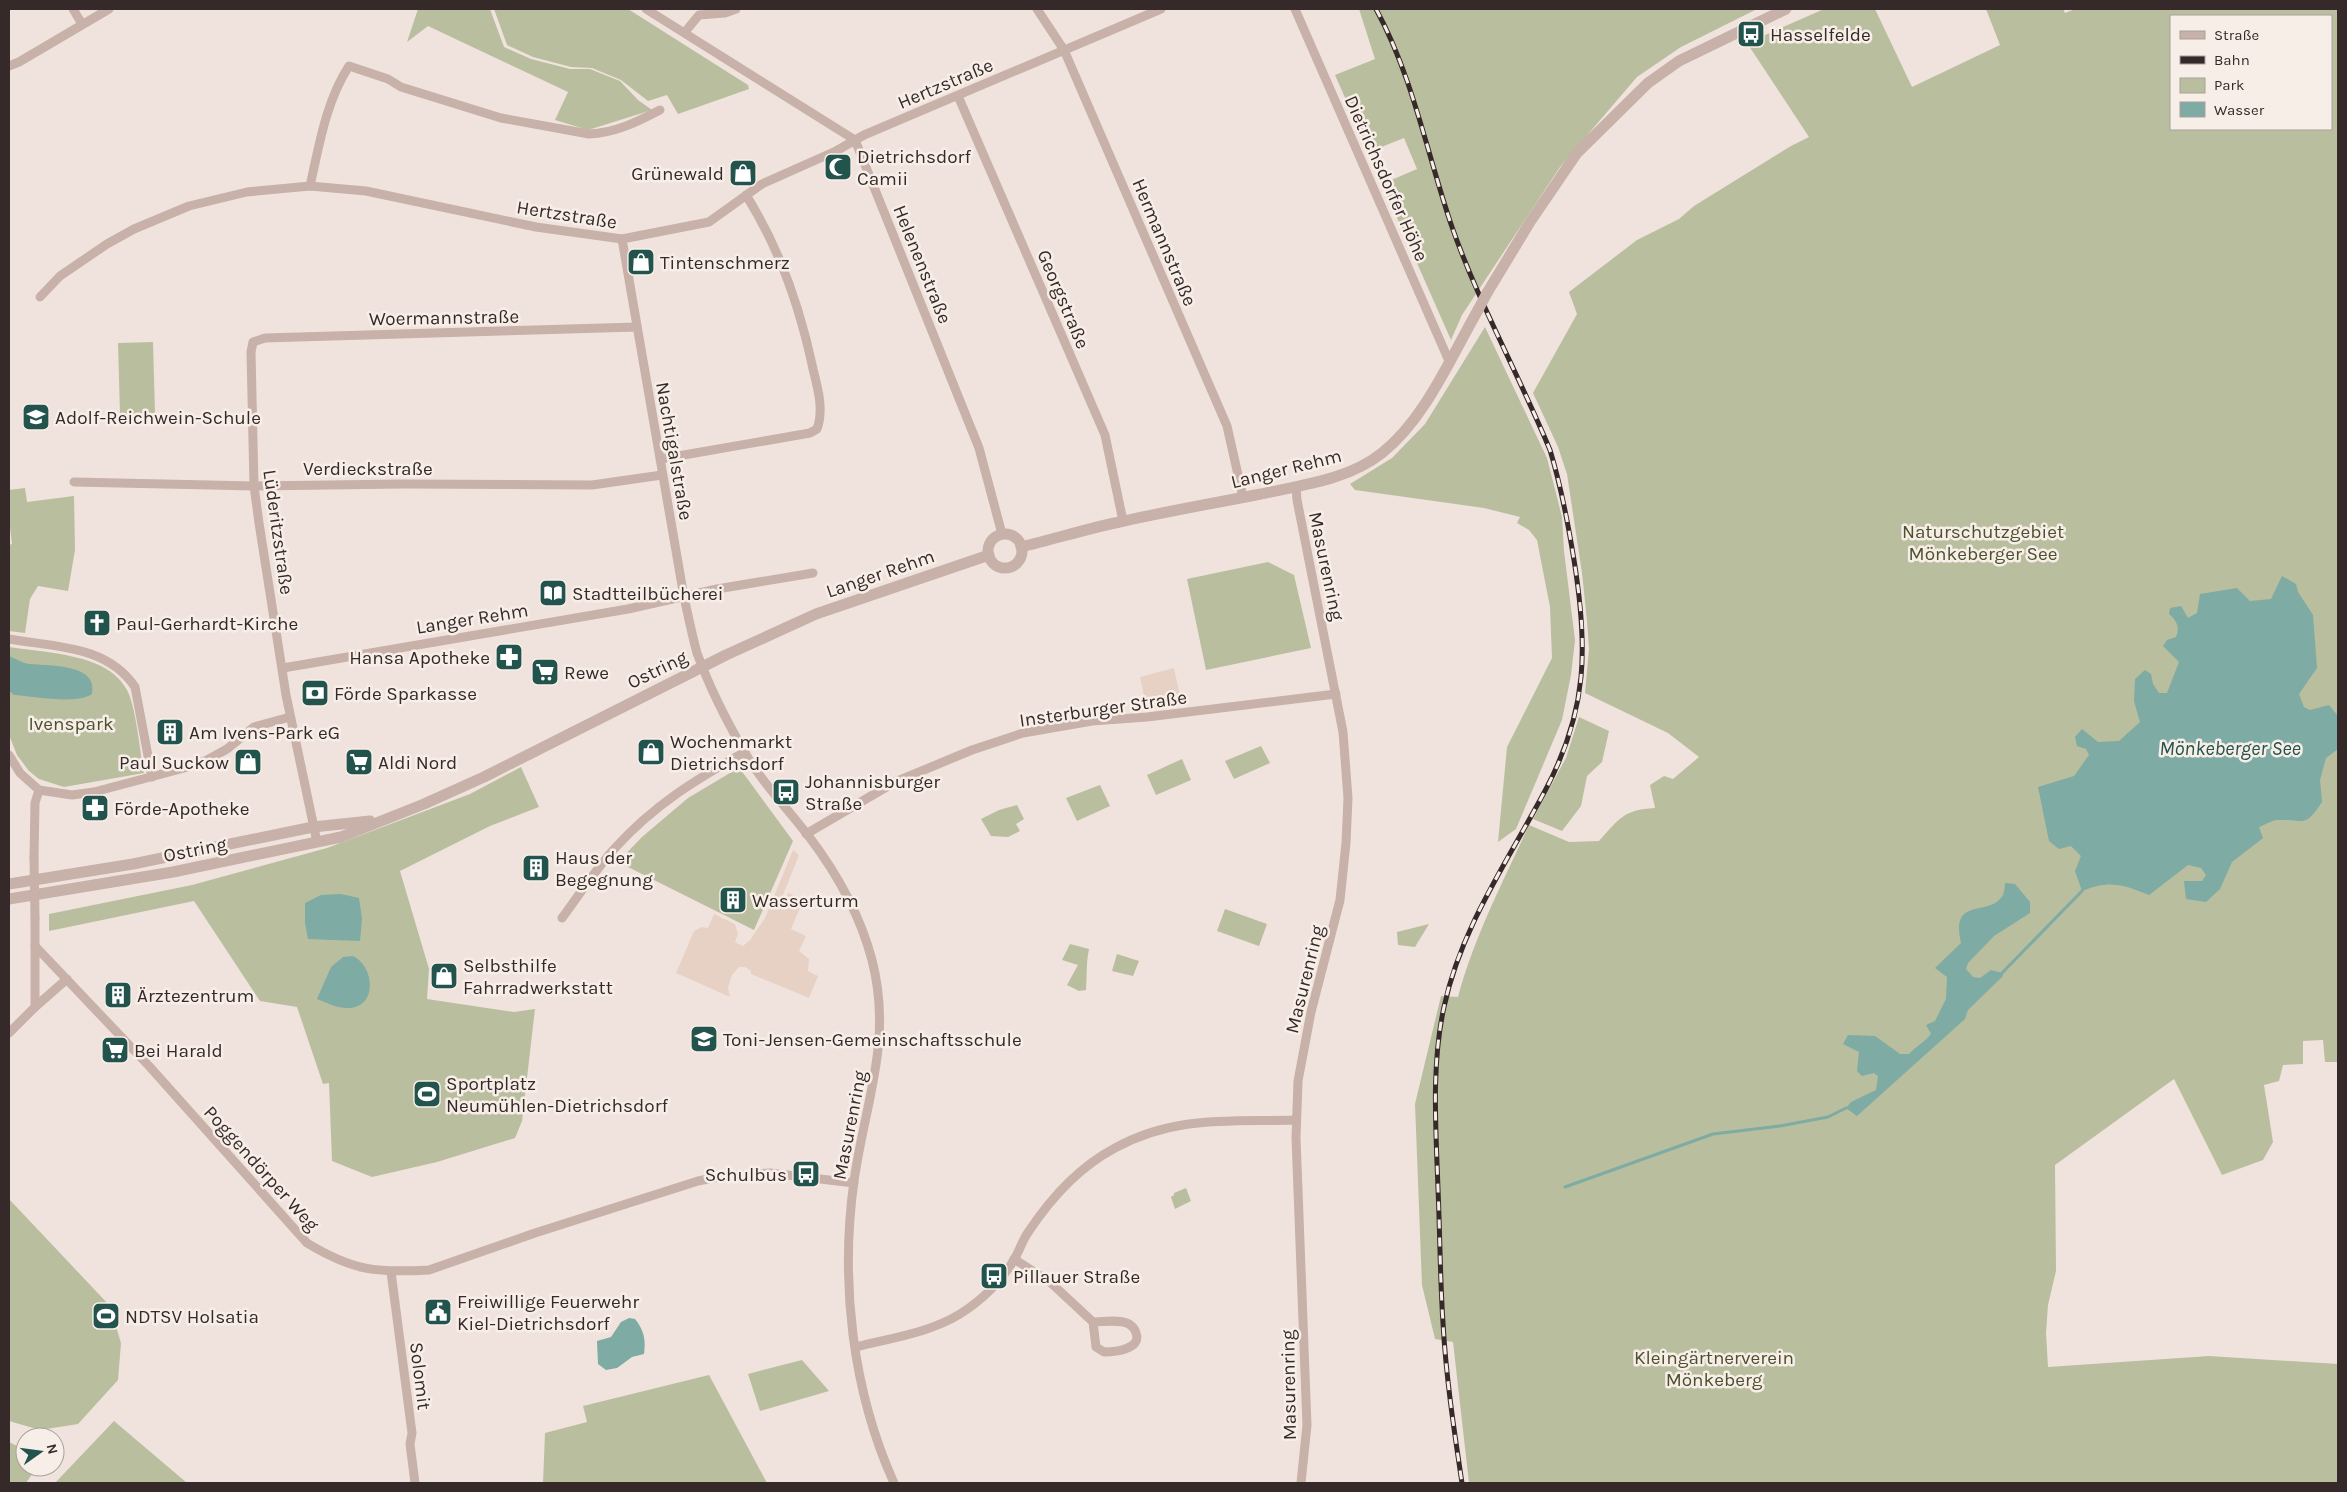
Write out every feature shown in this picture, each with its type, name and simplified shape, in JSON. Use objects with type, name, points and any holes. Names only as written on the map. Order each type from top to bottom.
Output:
[{"type":"street","points":[[74,9],[82,24]]},
{"type":"street","points":[[9,66],[109,9]]},
{"type":"street","points":[[646,9],[855,140]]},
{"type":"street","points":[[685,32],[698,12],[725,13],[736,9]]},
{"type":"street","name":"Hermannstraße","points":[[1037,9],[1064,50],[1227,426],[1243,497]]},
{"type":"street","name":"Hertzstraße","points":[[40,298],[60,276],[107,244],[163,216],[190,206],[232,195],[310,186],[366,191],[536,227],[622,239],[709,222],[762,184],[836,151],[855,140],[1161,9]]},
{"type":"street","name":"Dietrichsdorfer Höhe","points":[[1295,9],[1449,361]]},
{"type":"street","name":"Langer Rehm","points":[[1021,547],[1123,521],[1296,487],[1342,475],[1382,453],[1400,436],[1415,417],[1530,222],[1577,153],[1648,83],[1679,61],[1786,9]]},
{"type":"street","points":[[310,186],[324,126],[339,81],[349,66],[388,79],[401,87],[501,118],[589,134],[604,133],[632,125],[660,110]]},
{"type":"street","name":"Georgstraße","points":[[958,96],[1105,435],[1123,521]]},
{"type":"street","name":"Helenenstraße","points":[[855,140],[979,448],[1002,534]]},
{"type":"street","points":[[661,459],[810,433],[817,429],[821,418],[810,354],[797,304],[774,246],[746,195]]},
{"type":"street","name":"Nachtigalstraße","points":[[622,239],[684,597],[697,652],[703,666]]},
{"type":"street","name":"Woermannstraße","points":[[253,342],[265,338],[638,327]]},
{"type":"street","name":"Lüderitzstraße","points":[[253,342],[251,352],[254,486],[290,717],[317,842]]},
{"type":"street","name":"Verdieckstraße","points":[[74,482],[254,486],[402,484],[592,485],[662,475]]},
{"type":"street","name":"Masurenring","points":[[1296,487],[1343,732],[1348,798],[1346,843],[1338,908],[1302,1056],[1298,1081],[1296,1120],[1307,1425],[1301,1483]]},
{"type":"street","points":[[1002,534],[1016,539],[1021,547],[1020,558],[1009,567],[999,566],[991,560],[988,550],[993,540],[1002,534]]},
{"type":"street","name":"Langer Rehm","points":[[703,666],[816,614],[973,558],[989,555]]},
{"type":"street","name":"Langer Rehm","points":[[283,668],[612,612],[717,589],[813,573]]},
{"type":"street","points":[[9,639],[91,653],[106,658],[127,675],[135,686],[152,777]]},
{"type":"street","name":"Masurenring","points":[[703,666],[709,683],[745,752],[806,834],[847,894],[864,936],[877,988],[879,1036],[876,1072],[860,1143],[854,1183],[849,1287],[856,1347],[865,1397],[887,1468],[894,1483]]},
{"type":"street","name":"Ostring","points":[[9,899],[173,872],[341,836],[384,820],[484,777],[703,666]]},
{"type":"street","name":"Insterburger Straße","points":[[806,834],[895,782],[972,750],[1023,733],[1092,721],[1147,717],[1336,694]]},
{"type":"street","points":[[9,755],[20,773],[39,790],[72,795],[152,777],[207,760],[227,748],[254,727],[290,717]]},
{"type":"street","points":[[562,918],[614,849],[652,811],[696,779],[745,752]]},
{"type":"street","points":[[35,1007],[35,803],[39,790]]},
{"type":"street","name":"Ostring","points":[[9,884],[142,862],[313,827],[384,820]]},
{"type":"street","name":"Poggendörper Weg","points":[[35,946],[149,1066],[307,1243],[332,1258],[349,1265],[363,1269],[392,1272],[429,1270],[669,1189],[724,1176],[770,1173],[854,1183]]},
{"type":"street","points":[[9,1033],[67,979]]},
{"type":"street","points":[[856,1347],[939,1324],[960,1313],[979,1299],[1000,1278],[1014,1259],[1027,1233],[1059,1191],[1098,1158],[1116,1147],[1143,1135],[1184,1123],[1212,1120],[1296,1120]]},
{"type":"street","points":[[1014,1259],[1050,1282],[1093,1322],[1096,1346],[1104,1352],[1131,1346],[1136,1342],[1137,1335],[1134,1328],[1127,1322],[1093,1322]]},
{"type":"street","name":"Solomit","points":[[392,1272],[412,1433],[410,1444],[415,1483]]},
{"type":"green space","points":[[418,9],[490,9],[504,47],[531,59],[570,69],[590,69],[620,81],[638,100],[652,110],[588,130],[555,120],[568,92],[428,26],[407,42]]},
{"type":"green space","points":[[494,9],[628,9],[748,85],[749,89],[678,114],[667,95],[648,101],[621,80],[592,68],[571,67],[533,57],[507,45]]},
{"type":"green space","points":[[1359,9],[1757,9],[1681,47],[1637,77],[1560,167],[1462,315],[1451,340],[1382,184],[1417,169],[1404,138],[1369,152],[1335,75],[1375,59]]},
{"type":"green space","name":"Naturschutzgebiet Mönkeberger See","points":[[1824,9],[1875,9],[1912,87],[2000,45],[1986,9],[2063,9],[2065,13],[2075,9],[2338,9],[2338,1062],[2325,1062],[2323,1040],[2303,1041],[2303,1064],[2283,1065],[2279,1081],[2264,1085],[2273,1142],[2263,1160],[2222,1175],[2174,1079],[2055,1165],[2056,1271],[2048,1305],[2046,1333],[2048,1367],[2209,1356],[2338,1364],[2338,1483],[1469,1483],[1453,1342],[1435,1339],[1422,1285],[1415,1104],[1441,996],[1458,997],[1481,931],[1529,825],[1569,842],[1599,841],[1612,826],[1629,813],[1655,808],[1650,785],[1664,776],[1673,779],[1699,757],[1668,733],[1585,693],[1589,649],[1587,621],[1582,573],[1567,474],[1558,447],[1533,393],[1577,314],[1569,292],[1637,240],[1679,219],[1694,206],[1791,146],[1809,137],[1747,43]]},
{"type":"green space","points":[[1485,327],[1547,458],[1562,517],[1564,551],[1575,640],[1571,675],[1562,720],[1516,829],[1498,842],[1507,747],[1552,658],[1550,607],[1537,540],[1529,530],[1517,523],[1520,517],[1484,508],[1355,490],[1350,484],[1392,458],[1425,424]]},
{"type":"green space","points":[[153,342],[155,413],[120,414],[118,343]]},
{"type":"green space","points":[[25,488],[27,502],[74,496],[75,550],[68,591],[38,586],[30,599],[25,633],[9,631],[9,545],[12,544],[9,519],[9,490]]},
{"type":"green space","points":[[1268,562],[1294,575],[1311,648],[1206,670],[1187,579]]},
{"type":"green space","name":"Ivenspark","points":[[9,647],[74,657],[106,669],[118,678],[127,690],[133,707],[144,773],[64,787],[39,779],[29,771],[17,755],[9,735]]},
{"type":"green space","points":[[1579,717],[1609,731],[1602,762],[1587,776],[1581,806],[1562,831],[1533,819],[1566,758]]},
{"type":"green space","points":[[1261,746],[1270,763],[1234,779],[1225,761]]},
{"type":"green space","points":[[1182,759],[1191,780],[1156,795],[1147,775]]},
{"type":"green space","points":[[521,767],[539,807],[490,826],[400,871],[429,969],[427,999],[514,1012],[535,1009],[522,1121],[515,1138],[437,1162],[372,1177],[332,1161],[329,1083],[323,1084],[297,1007],[260,1001],[194,901],[49,931],[49,914],[192,885],[327,848],[470,794]]},
{"type":"green space","points":[[735,770],[741,770],[793,841],[754,930],[618,862],[642,837],[688,798]]},
{"type":"green space","points":[[1100,785],[1110,806],[1077,821],[1066,798]]},
{"type":"green space","points":[[1017,805],[1024,819],[1016,824],[1020,831],[1008,837],[991,836],[981,819],[999,810]]},
{"type":"green space","points":[[1225,909],[1267,924],[1259,946],[1217,931]]},
{"type":"green space","points":[[1429,924],[1415,947],[1398,945],[1397,932]]},
{"type":"green space","points":[[1070,944],[1089,949],[1086,990],[1079,991],[1067,985],[1078,965],[1062,960]]},
{"type":"green space","points":[[1117,954],[1139,961],[1133,976],[1112,971]]},
{"type":"green space","points":[[1186,1188],[1191,1201],[1175,1209],[1171,1197],[1174,1193]]},
{"type":"green space","points":[[9,1199],[110,1306],[121,1343],[118,1380],[78,1424],[59,1427],[30,1427],[9,1421]]},
{"type":"green space","points":[[802,1360],[829,1391],[760,1411],[748,1374]]},
{"type":"green space","points":[[709,1375],[767,1483],[543,1483],[545,1433],[587,1422],[583,1406]]},
{"type":"green space","points":[[114,1421],[187,1483],[55,1483],[61,1477],[65,1477],[65,1472]]},
{"type":"green space","points":[[9,1442],[15,1445],[15,1477],[30,1477],[26,1483],[9,1483]]},
{"type":"shaded area","points":[[1174,668],[1182,705],[1150,709],[1148,700],[1145,700],[1140,677]]},
{"type":"shaded area","points":[[793,850],[799,855],[781,900],[785,902],[788,893],[799,897],[798,900],[802,903],[791,929],[806,936],[799,951],[809,959],[808,971],[818,976],[809,998],[751,974],[751,971],[745,967],[739,967],[732,975],[728,987],[730,997],[676,973],[694,931],[702,927],[708,928],[714,914],[735,924],[738,934],[735,942],[743,946],[750,940],[765,918]]},
{"type":"water","name":"Mönkeberger See","points":[[2282,576],[2296,584],[2298,592],[2313,615],[2317,668],[2299,694],[2304,707],[2310,710],[2329,705],[2338,716],[2338,749],[2326,758],[2320,780],[2322,802],[2311,816],[2303,821],[2276,820],[2259,827],[2263,838],[2232,862],[2220,889],[2206,902],[2186,899],[2184,881],[2202,881],[2206,875],[2201,868],[2188,865],[2149,895],[2116,885],[2100,885],[2082,891],[2075,871],[2081,856],[2071,846],[2059,849],[2049,841],[2038,787],[2074,776],[2089,755],[2086,749],[2077,746],[2075,737],[2082,729],[2098,742],[2119,741],[2140,722],[2134,701],[2135,679],[2145,670],[2151,674],[2153,684],[2159,693],[2167,693],[2179,662],[2163,646],[2167,640],[2176,637],[2178,630],[2177,624],[2169,614],[2170,608],[2181,606],[2188,618],[2197,613],[2200,594],[2237,588],[2250,601],[2271,599]]},
{"type":"water","points":[[9,656],[24,663],[55,666],[78,671],[87,676],[92,683],[92,694],[76,699],[14,695],[9,691]]},
{"type":"water","points":[[2005,883],[2015,884],[2030,902],[2030,913],[1994,936],[1968,963],[1966,969],[1973,977],[1980,978],[1991,970],[2002,973],[2003,976],[1968,1010],[1965,1019],[1857,1116],[1846,1108],[1851,1102],[1876,1090],[1878,1076],[1874,1073],[1862,1076],[1857,1071],[1859,1052],[1843,1044],[1848,1035],[1875,1036],[1900,1054],[1909,1054],[1926,1039],[1931,1034],[1926,1025],[1935,1021],[1946,999],[1947,977],[1935,968],[1961,943],[1959,928],[1961,918],[1966,913],[1997,902],[2003,895]]},
{"type":"water","points":[[341,894],[359,898],[362,919],[360,941],[308,939],[305,923],[305,903],[321,895]]},
{"type":"water","points":[[353,956],[360,961],[369,976],[369,993],[365,1000],[359,1006],[341,1008],[317,999],[331,967],[343,957]]},
{"type":"water","points":[[629,1318],[635,1319],[642,1331],[645,1344],[644,1354],[632,1357],[617,1368],[606,1370],[598,1364],[597,1341],[611,1337],[621,1322]]},
{"type":"waterway","points":[[2002,973],[2082,891]]},
{"type":"waterway","points":[[1565,1187],[1713,1134],[1780,1126],[1828,1117],[1846,1108]]},
{"type":"railway","points":[[1376,9],[1389,35],[1410,89],[1452,227],[1474,284],[1550,450],[1569,532],[1579,592],[1581,621],[1581,677],[1570,732],[1560,760],[1546,789],[1487,895],[1462,949],[1444,1007],[1440,1029],[1435,1098],[1442,1306],[1448,1383],[1462,1483]]},
{"type":"place","name":"Hasselfelde","points":[[1751,34]]},
{"type":"place","name":"Dietrichsdorf Camii","points":[[838,167]]},
{"type":"place","name":"Grünewald","points":[[743,173]]},
{"type":"place","name":"Tintenschmerz","points":[[641,262]]},
{"type":"place","name":"Adolf-Reichwein-Schule","points":[[36,417]]},
{"type":"place","name":"Stadtteilbücherei","points":[[553,593]]},
{"type":"place","name":"Paul-Gerhardt-Kirche","points":[[97,623]]},
{"type":"place","name":"Hansa Apotheke","points":[[509,657]]},
{"type":"place","name":"Rewe","points":[[545,672]]},
{"type":"place","name":"Förde Sparkasse","points":[[315,693]]},
{"type":"place","name":"Am Ivens-Park eG","points":[[170,732]]},
{"type":"place","name":"Wochenmarkt Dietrichsdorf","points":[[651,752]]},
{"type":"place","name":"Paul Suckow","points":[[248,762]]},
{"type":"place","name":"Aldi Nord","points":[[359,762]]},
{"type":"place","name":"Johannisburger Straße","points":[[786,792]]},
{"type":"place","name":"Förde-Apotheke","points":[[95,808]]},
{"type":"place","name":"Haus der Begegnung","points":[[536,868]]},
{"type":"place","name":"Wasserturm","points":[[733,900]]},
{"type":"place","name":"Selbsthilfe Fahrradwerkstatt","points":[[444,976]]},
{"type":"place","name":"Ärztezentrum","points":[[118,995]]},
{"type":"place","name":"Toni-Jensen-Gemeinschaftsschule","points":[[704,1039]]},
{"type":"place","name":"Bei Harald","points":[[115,1050]]},
{"type":"place","name":"Sportplatz Neumühlen-Dietrichsdorf","points":[[427,1094]]},
{"type":"place","name":"Schulbus","points":[[806,1174]]},
{"type":"place","name":"Pillauer Straße","points":[[994,1276]]},
{"type":"place","name":"Freiwillige Feuerwehr Kiel-Dietrichsdorf","points":[[438,1312]]},
{"type":"place","name":"NDTSV Holsatia","points":[[106,1316]]},
{"type":"park label","name":"Kleingärtnerverein Mönkeberg","points":[[1714,1368]]}]
